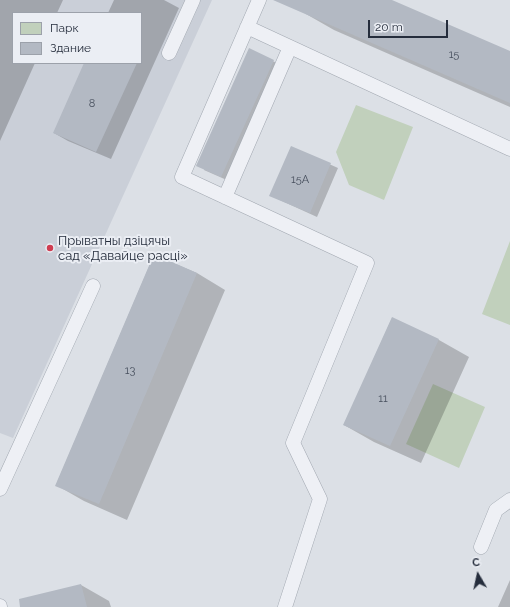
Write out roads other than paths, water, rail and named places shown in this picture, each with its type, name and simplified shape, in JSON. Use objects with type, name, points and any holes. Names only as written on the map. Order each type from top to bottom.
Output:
[{"type":"lane","points":[[169,53],[193,0]]},
{"type":"lane","points":[[259,0],[182,177],[367,263],[293,442],[320,499],[285,607]]},
{"type":"lane","points":[[247,27],[510,149]]},
{"type":"lane","points":[[225,197],[290,47]]},
{"type":"lane","points":[[0,489],[93,286]]},
{"type":"lane","points":[[481,547],[496,510],[510,500]]},
{"type":"place","name":"Прыватны дзіцячы сад «Давайце расці»","points":[[50,248]]}]
